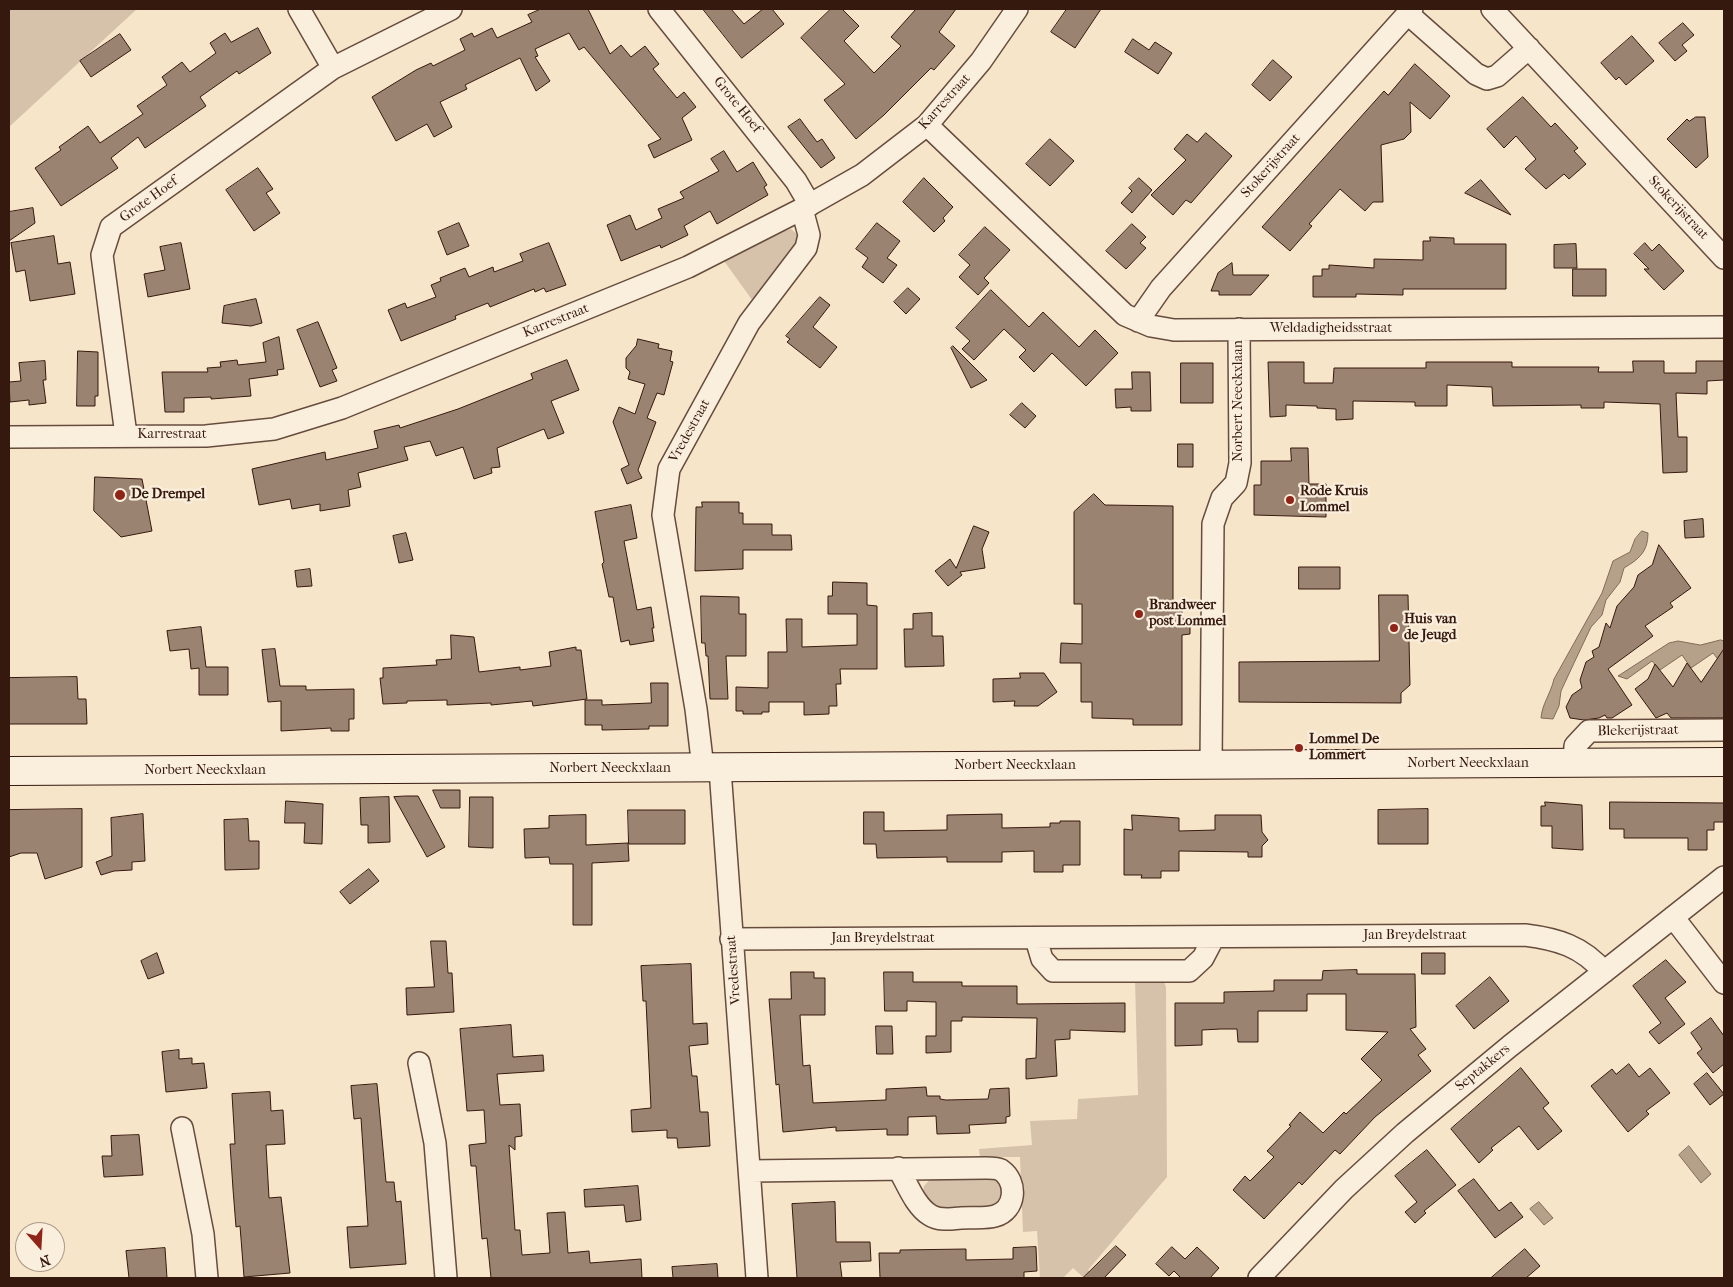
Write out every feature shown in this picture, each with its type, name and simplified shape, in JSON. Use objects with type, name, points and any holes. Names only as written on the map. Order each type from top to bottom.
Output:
[{"type":"main road","name":"Norbert Neeckxlaan","points":[[9,772],[1724,762]]},
{"type":"street","points":[[299,9],[333,68]]},
{"type":"street","name":"Grote Hoef","points":[[126,435],[102,255],[111,227],[333,68],[451,9]]},
{"type":"street","name":"Grote Hoef","points":[[659,9],[796,181],[806,207]]},
{"type":"street","name":"Karrestraat","points":[[9,437],[206,436],[274,429],[342,408],[688,267],[806,207],[862,175],[927,125],[981,61],[1017,9]]},
{"type":"street","name":"Stokerijstraat","points":[[1492,9],[1724,258]]},
{"type":"street","name":"Stokerijstraat","points":[[1138,321],[1161,288],[1410,11],[1476,74],[1487,79],[1497,76],[1529,48]]},
{"type":"street","name":"Weldadigheidsstraat","points":[[927,125],[1125,314],[1151,326],[1174,330],[1724,327]]},
{"type":"street","name":"Vredestraat","points":[[757,1278],[731,939],[712,768],[696,709],[663,515],[669,469],[749,323],[806,248],[810,235],[806,207]]},
{"type":"street","name":"Norbert Neeckxlaan","points":[[1211,765],[1210,654],[1213,624],[1213,524],[1222,498],[1236,482],[1240,463],[1239,329]]},
{"type":"street","name":"Blekerijstraat","points":[[1574,763],[1575,746],[1589,731],[1724,730]]},
{"type":"street","name":"Septakkers","points":[[1260,1278],[1344,1189],[1405,1133],[1724,877]]},
{"type":"street","points":[[1674,917],[1724,983]]},
{"type":"street","name":"Jan Breydelstraat","points":[[731,939],[1036,939],[1525,935],[1553,939],[1579,949],[1604,972]]},
{"type":"street","points":[[1036,939],[1042,960],[1053,971],[1189,971],[1203,958],[1214,937]]},
{"type":"street","points":[[419,1063],[435,1143],[446,1278]]},
{"type":"street","points":[[182,1128],[203,1234],[207,1278]]},
{"type":"street","points":[[750,1171],[898,1168],[1000,1170],[1008,1178],[1013,1189],[1012,1199],[1007,1208],[996,1216],[944,1219],[932,1216],[921,1208],[898,1168]]},
{"type":"shaded area","points":[[9,9],[137,9],[9,127]]},
{"type":"shaded area","points":[[791,229],[798,235],[792,253],[755,304],[724,261],[781,232]]},
{"type":"shaded area","points":[[1642,531],[1648,533],[1648,540],[1644,550],[1638,558],[1624,568],[1620,582],[1606,600],[1602,615],[1591,627],[1561,691],[1559,706],[1553,719],[1541,718],[1554,679],[1602,593],[1613,561],[1630,552],[1635,539]]},
{"type":"shaded area","points":[[1678,641],[1700,645],[1724,641],[1724,661],[1721,663],[1713,653],[1691,668],[1682,655],[1660,670],[1652,661],[1627,679],[1618,676],[1669,643]]},
{"type":"shaded area","points":[[1135,979],[1163,979],[1166,987],[1167,1177],[1088,1270],[1097,1278],[1084,1278],[1073,1268],[1063,1278],[1040,1278],[1037,1231],[1023,1232],[1020,1157],[980,1157],[979,1149],[1032,1145],[1030,1121],[1077,1119],[1078,1099],[1138,1095]]},
{"type":"shaded area","points":[[1689,1146],[1711,1174],[1701,1183],[1679,1155]]},
{"type":"shaded area","points":[[990,1174],[1005,1186],[1000,1202],[994,1206],[934,1209],[923,1192],[924,1186],[933,1176]]},
{"type":"shaded area","points":[[1539,1202],[1553,1218],[1544,1225],[1530,1209]]},
{"type":"building","points":[[541,9],[588,9],[610,54],[621,45],[631,57],[645,46],[659,64],[653,69],[677,98],[684,92],[696,107],[682,118],[692,140],[654,158],[648,145],[661,139],[584,47],[579,50],[569,33],[535,49],[538,56],[535,57],[550,81],[536,91],[520,58],[465,85],[467,89],[440,102],[452,127],[434,137],[427,124],[396,141],[372,97],[416,70],[431,63],[433,66],[465,50],[460,39],[472,33],[474,37],[492,28],[497,38],[532,22],[528,15]]},
{"type":"building","points":[[703,9],[731,9],[744,24],[763,9],[772,9],[784,24],[742,58]]},
{"type":"building","points":[[831,9],[842,9],[859,26],[844,41],[874,73],[901,46],[891,37],[916,9],[956,9],[939,32],[955,46],[934,70],[931,68],[884,115],[856,139],[824,100],[845,84],[801,38]]},
{"type":"building","points":[[1067,9],[1101,9],[1075,48],[1051,32]]},
{"type":"building","points":[[1683,23],[1694,35],[1682,45],[1687,51],[1675,61],[1659,43]]},
{"type":"building","points":[[258,28],[271,53],[239,74],[237,71],[200,97],[206,106],[145,148],[138,137],[111,158],[118,168],[61,206],[35,168],[61,150],[59,147],[88,126],[100,143],[143,114],[137,106],[167,85],[162,77],[182,62],[190,72],[216,53],[210,43],[225,33],[231,42]]},
{"type":"building","points":[[120,34],[131,50],[91,77],[80,61]]},
{"type":"building","points":[[1632,36],[1654,61],[1626,85],[1619,77],[1616,80],[1601,63]]},
{"type":"building","points":[[1133,39],[1149,50],[1155,42],[1172,53],[1158,74],[1125,52]]},
{"type":"building","points":[[1273,60],[1292,77],[1270,101],[1252,85]]},
{"type":"building","points":[[1415,64],[1450,96],[1430,119],[1410,102],[1411,132],[1404,139],[1381,145],[1383,202],[1373,202],[1365,211],[1340,189],[1309,224],[1312,226],[1290,251],[1262,227],[1384,91],[1388,95]]},
{"type":"building","points":[[1523,97],[1551,127],[1555,123],[1578,148],[1574,151],[1586,164],[1569,179],[1564,174],[1546,189],[1525,169],[1536,159],[1516,136],[1504,148],[1487,129]]},
{"type":"building","points":[[1696,117],[1705,117],[1708,157],[1696,168],[1667,139],[1687,119],[1689,121]]},
{"type":"building","points":[[800,119],[817,142],[822,139],[835,158],[821,168],[788,127]]},
{"type":"building","points":[[1206,133],[1232,156],[1191,203],[1186,200],[1173,215],[1151,195],[1186,160],[1174,149],[1187,134],[1197,142]]},
{"type":"building","points":[[1050,139],[1074,161],[1050,186],[1026,164]]},
{"type":"building","points":[[724,151],[737,172],[753,162],[767,185],[764,187],[768,195],[717,224],[710,211],[684,226],[688,235],[661,248],[660,245],[621,261],[607,225],[630,215],[636,230],[662,218],[658,209],[684,198],[680,192],[719,171],[711,159]]},
{"type":"building","points":[[258,168],[273,189],[266,193],[280,213],[254,231],[226,190]]},
{"type":"building","points":[[924,178],[953,207],[943,218],[945,221],[934,232],[903,202]]},
{"type":"building","points":[[1139,178],[1152,190],[1132,213],[1121,203],[1132,191],[1129,188]]},
{"type":"building","points":[[1481,180],[1511,215],[1465,193]]},
{"type":"building","points":[[33,208],[35,223],[9,241],[9,212]]},
{"type":"building","points":[[459,223],[469,246],[447,255],[438,232]]},
{"type":"building","points":[[877,223],[900,241],[887,258],[897,265],[883,283],[862,267],[868,258],[856,249]]},
{"type":"building","points":[[1132,224],[1146,237],[1140,243],[1146,248],[1126,269],[1106,251]]},
{"type":"building","points":[[985,227],[1010,250],[984,278],[989,283],[978,295],[959,277],[970,265],[959,255]]},
{"type":"building","points":[[54,236],[58,264],[70,262],[75,294],[30,301],[25,270],[16,272],[11,243]]},
{"type":"building","points":[[1430,237],[1454,238],[1454,244],[1506,244],[1506,289],[1403,289],[1403,295],[1356,294],[1356,297],[1313,297],[1313,276],[1322,276],[1322,269],[1329,269],[1329,265],[1374,268],[1374,259],[1423,260],[1423,241],[1430,241]]},
{"type":"building","points":[[181,243],[190,289],[148,297],[144,274],[165,270],[160,247]]},
{"type":"building","points":[[549,243],[566,285],[546,292],[544,288],[535,292],[534,289],[490,307],[488,303],[455,316],[456,319],[401,341],[388,310],[405,303],[407,308],[436,297],[431,285],[441,281],[440,278],[465,268],[469,277],[493,267],[494,272],[523,261],[520,254]]},
{"type":"building","points":[[1645,243],[1652,251],[1659,244],[1684,271],[1664,290],[1644,269],[1649,269],[1634,254]]},
{"type":"building","points":[[1576,244],[1577,268],[1554,268],[1554,245]]},
{"type":"building","points":[[1232,263],[1233,275],[1269,275],[1251,295],[1219,295],[1219,291],[1211,291],[1218,273]]},
{"type":"building","points":[[1573,269],[1606,269],[1606,296],[1573,296]]},
{"type":"building","points":[[908,288],[920,299],[906,314],[894,302]]},
{"type":"building","points":[[991,290],[1029,327],[1043,312],[1079,347],[1095,330],[1118,353],[1086,386],[1052,353],[1034,372],[1019,357],[1026,350],[1004,329],[974,360],[962,349],[970,341],[956,328]]},
{"type":"building","points":[[820,297],[830,305],[813,327],[837,347],[820,368],[787,342],[790,339],[786,336]]},
{"type":"building","points":[[256,299],[262,323],[251,326],[222,323],[224,306]]},
{"type":"building","points":[[318,322],[337,368],[332,370],[337,381],[320,387],[297,330]]},
{"type":"building","points":[[279,337],[284,369],[277,370],[278,375],[249,379],[251,396],[211,399],[211,397],[184,398],[184,412],[165,412],[162,372],[208,372],[207,368],[221,367],[220,362],[237,360],[238,365],[266,362],[263,343]]},
{"type":"building","points":[[638,339],[659,344],[658,348],[672,351],[670,361],[673,362],[664,395],[657,393],[647,418],[656,422],[638,470],[642,478],[627,484],[621,469],[629,465],[613,422],[619,407],[635,414],[645,384],[628,379],[630,372],[626,368],[626,358],[636,346]]},
{"type":"building","points":[[953,346],[987,380],[971,388],[951,348]]},
{"type":"building","points":[[78,351],[98,352],[98,396],[95,396],[95,406],[77,406]]},
{"type":"building","points":[[567,360],[579,390],[551,401],[564,433],[548,439],[544,429],[497,448],[500,467],[491,468],[492,473],[474,479],[463,447],[436,456],[430,441],[404,447],[408,460],[358,473],[361,487],[348,490],[350,506],[320,511],[320,504],[292,509],[290,499],[259,505],[252,469],[325,452],[326,460],[378,448],[374,431],[399,425],[400,428],[458,409],[533,379],[531,374]]},
{"type":"building","points":[[45,361],[46,380],[43,380],[46,403],[29,405],[29,400],[10,402],[9,382],[21,381],[19,363]]},
{"type":"building","points":[[1633,361],[1664,361],[1664,373],[1696,373],[1696,361],[1724,361],[1724,380],[1707,381],[1707,394],[1676,393],[1678,437],[1687,437],[1687,472],[1663,473],[1660,404],[1604,402],[1604,408],[1581,408],[1581,405],[1493,406],[1492,387],[1447,385],[1447,406],[1415,406],[1415,402],[1353,401],[1353,419],[1336,420],[1336,409],[1286,405],[1286,416],[1270,417],[1268,362],[1304,362],[1304,383],[1333,383],[1334,368],[1426,368],[1426,362],[1512,362],[1512,367],[1599,367],[1598,372],[1633,372]]},
{"type":"building","points":[[1181,363],[1213,363],[1213,403],[1181,403]]},
{"type":"building","points":[[1132,372],[1150,372],[1151,411],[1131,411],[1131,407],[1116,408],[1115,389],[1132,389]]},
{"type":"building","points":[[1022,403],[1036,416],[1025,428],[1010,415]]},
{"type":"building","points":[[1178,444],[1193,444],[1193,467],[1178,467]]},
{"type":"building","name":"Rode Kruis Lommel","points":[[1291,448],[1308,448],[1309,484],[1326,484],[1326,517],[1254,515],[1254,485],[1261,485],[1261,461],[1291,461]]},
{"type":"building","name":"De Drempel","points":[[95,477],[142,479],[152,531],[121,537],[94,511]]},
{"type":"building","name":"Brandweer post Lommel","points":[[1094,494],[1105,505],[1173,506],[1173,609],[1182,609],[1182,619],[1190,619],[1190,634],[1182,635],[1182,725],[1133,725],[1133,719],[1092,718],[1092,702],[1081,702],[1081,663],[1060,663],[1061,643],[1082,644],[1082,604],[1074,604],[1074,512]]},
{"type":"building","points":[[702,502],[739,502],[739,513],[743,513],[743,524],[772,524],[772,535],[791,535],[792,550],[743,550],[743,569],[695,571],[696,507],[702,507]]},
{"type":"building","points":[[631,505],[637,538],[624,541],[637,610],[651,607],[654,641],[630,645],[629,640],[621,642],[613,597],[609,597],[602,564],[604,562],[595,512]]},
{"type":"building","points":[[1703,519],[1704,537],[1685,538],[1684,521]]},
{"type":"building","points":[[974,526],[989,532],[982,549],[985,568],[960,572],[962,575],[948,586],[935,571],[950,559],[956,568]]},
{"type":"building","points":[[406,533],[413,560],[399,563],[393,536]]},
{"type":"building","points":[[1659,545],[1691,588],[1670,603],[1673,607],[1645,626],[1653,636],[1608,669],[1632,705],[1612,718],[1607,718],[1605,715],[1599,718],[1584,720],[1570,718],[1566,707],[1572,695],[1582,688],[1580,680],[1586,662],[1594,657],[1592,651],[1599,647],[1606,623],[1610,628],[1617,606],[1634,587],[1638,575],[1652,565]]},
{"type":"building","points":[[1299,567],[1340,567],[1340,589],[1299,589]]},
{"type":"building","points":[[310,569],[312,586],[297,587],[295,571]]},
{"type":"building","points":[[833,582],[867,583],[867,605],[877,606],[877,669],[840,669],[841,684],[836,684],[837,706],[829,706],[829,714],[804,715],[804,702],[769,702],[769,712],[762,712],[762,714],[743,714],[743,711],[736,711],[736,687],[768,688],[768,652],[787,652],[786,619],[802,619],[802,647],[857,645],[857,614],[828,614],[828,596],[832,596]]},
{"type":"building","name":"Huis van de Jeugd","points":[[1379,595],[1408,595],[1410,685],[1401,693],[1401,703],[1239,702],[1239,662],[1379,661]]},
{"type":"building","points":[[701,596],[739,597],[739,614],[746,614],[746,656],[726,656],[728,699],[710,699],[708,656],[706,656],[705,643],[702,643]]},
{"type":"building","points":[[932,613],[932,636],[943,636],[944,666],[905,667],[904,629],[913,629],[913,614]]},
{"type":"building","points":[[201,627],[206,667],[228,667],[228,695],[199,695],[199,668],[191,669],[189,649],[170,651],[167,631]]},
{"type":"building","points":[[451,635],[474,637],[479,672],[520,667],[520,670],[551,666],[549,652],[576,647],[576,650],[581,650],[587,699],[533,706],[532,701],[491,705],[491,703],[447,705],[447,700],[383,704],[380,678],[383,678],[383,668],[437,665],[436,660],[451,659]]},
{"type":"building","points":[[275,649],[280,686],[306,686],[306,690],[354,689],[354,719],[349,719],[349,731],[331,731],[331,728],[281,731],[281,701],[268,702],[262,650]]},
{"type":"building","points":[[1724,649],[1724,718],[1671,718],[1667,713],[1656,718],[1635,689],[1648,679],[1655,664],[1673,687],[1687,663],[1701,682]]},
{"type":"building","points":[[1020,673],[1044,673],[1057,692],[1038,706],[1014,706],[1015,701],[993,702],[993,679],[1020,678]]},
{"type":"building","points":[[77,677],[78,699],[86,699],[87,724],[9,724],[9,678]]},
{"type":"building","points":[[651,683],[668,683],[668,726],[649,726],[649,729],[602,730],[602,725],[585,725],[585,700],[602,700],[602,705],[651,703]]},
{"type":"building","points":[[433,790],[460,790],[460,808],[441,808]]},
{"type":"building","points":[[418,796],[445,847],[427,857],[394,797]]},
{"type":"building","points":[[389,797],[390,842],[368,843],[368,825],[361,825],[360,798]]},
{"type":"building","points":[[470,797],[493,797],[493,848],[469,847]]},
{"type":"building","points":[[286,801],[323,804],[322,844],[304,843],[305,823],[285,823]]},
{"type":"building","points":[[1545,802],[1582,805],[1583,850],[1552,848],[1552,826],[1541,826],[1541,806],[1545,806]]},
{"type":"building","points":[[1610,802],[1724,803],[1724,822],[1714,822],[1714,830],[1707,830],[1707,850],[1688,850],[1688,838],[1624,838],[1624,829],[1610,829]]},
{"type":"building","points":[[82,809],[82,867],[45,879],[37,853],[21,853],[9,857],[9,810]]},
{"type":"building","points":[[1428,809],[1428,844],[1378,844],[1378,810]]},
{"type":"building","points":[[628,810],[685,810],[685,844],[629,844]]},
{"type":"building","points":[[864,812],[884,812],[884,831],[947,830],[947,815],[1002,814],[1002,828],[1050,827],[1050,823],[1060,823],[1060,821],[1080,821],[1080,865],[1063,865],[1063,872],[1034,872],[1034,851],[1002,852],[1002,862],[947,862],[947,857],[877,858],[876,844],[864,844]]},
{"type":"building","points":[[143,814],[145,861],[132,862],[132,870],[114,871],[101,875],[96,862],[112,856],[111,818]]},
{"type":"building","points":[[586,815],[586,845],[628,843],[629,861],[592,863],[592,925],[573,925],[573,864],[550,864],[549,857],[525,858],[524,829],[549,828],[549,816]]},
{"type":"building","points":[[1132,815],[1179,818],[1179,831],[1215,830],[1215,815],[1261,815],[1262,832],[1268,840],[1262,846],[1262,857],[1248,857],[1248,852],[1179,851],[1179,871],[1161,871],[1161,878],[1141,878],[1142,875],[1124,875],[1124,829],[1132,830]]},
{"type":"building","points":[[248,819],[249,841],[259,841],[259,869],[225,870],[224,820]]},
{"type":"building","points":[[369,869],[379,881],[350,904],[340,892]]},
{"type":"building","points":[[431,941],[446,941],[448,973],[452,973],[454,1012],[407,1015],[406,988],[434,987]]},
{"type":"building","points":[[157,953],[164,973],[148,979],[141,961]]},
{"type":"building","points":[[1422,953],[1445,953],[1445,974],[1422,974]]},
{"type":"building","points":[[1666,960],[1686,982],[1665,998],[1685,1024],[1659,1044],[1649,1032],[1661,1023],[1633,986]]},
{"type":"building","points":[[691,964],[693,1024],[707,1023],[708,1044],[689,1046],[692,1076],[697,1076],[700,1112],[708,1112],[710,1146],[678,1148],[677,1138],[667,1138],[667,1130],[632,1132],[631,1110],[651,1108],[646,1001],[643,1001],[641,966]]},
{"type":"building","points":[[1357,970],[1357,974],[1415,974],[1416,1027],[1410,1029],[1426,1049],[1418,1055],[1431,1071],[1375,1117],[1340,1154],[1335,1150],[1302,1185],[1299,1182],[1264,1219],[1233,1190],[1245,1176],[1250,1181],[1274,1157],[1267,1151],[1291,1126],[1289,1125],[1300,1112],[1323,1133],[1344,1112],[1346,1114],[1382,1080],[1361,1059],[1388,1032],[1346,1030],[1346,994],[1307,994],[1307,1011],[1258,1011],[1258,1042],[1238,1042],[1237,1029],[1221,1029],[1202,1030],[1202,1045],[1175,1046],[1175,1003],[1224,1003],[1224,992],[1274,991],[1274,980],[1322,980],[1323,971]]},
{"type":"building","points":[[791,972],[814,972],[814,978],[825,978],[825,1015],[800,1015],[803,1066],[810,1065],[813,1103],[886,1100],[886,1089],[926,1087],[927,1096],[940,1096],[940,1099],[988,1099],[990,1089],[1009,1088],[1010,1116],[1006,1117],[1006,1123],[969,1125],[970,1133],[937,1134],[936,1116],[908,1117],[908,1135],[887,1135],[887,1129],[836,1131],[836,1127],[783,1132],[779,1084],[776,1085],[769,999],[791,999]]},
{"type":"building","points":[[884,972],[913,972],[913,982],[962,982],[962,986],[1017,986],[1017,1004],[1125,1003],[1125,1032],[1070,1030],[1070,1039],[1055,1040],[1057,1076],[1026,1079],[1026,1059],[1036,1058],[1037,1018],[962,1017],[962,1021],[951,1021],[951,1052],[926,1053],[926,1036],[936,1036],[936,1002],[907,1001],[907,1011],[885,1011]]},
{"type":"building","points":[[1490,977],[1509,1001],[1474,1029],[1456,1006]]},
{"type":"building","points":[[1711,1018],[1724,1036],[1724,1064],[1713,1073],[1697,1053],[1702,1049],[1691,1033]]},
{"type":"building","points":[[511,1025],[513,1057],[543,1055],[544,1071],[497,1074],[500,1105],[520,1104],[522,1136],[515,1137],[515,1150],[509,1145],[515,1230],[520,1230],[522,1255],[550,1253],[547,1213],[565,1212],[568,1253],[589,1251],[590,1263],[641,1259],[642,1278],[491,1278],[487,1238],[482,1239],[476,1166],[471,1166],[469,1145],[486,1143],[484,1110],[467,1111],[460,1029]]},
{"type":"building","points":[[876,1026],[892,1026],[893,1054],[877,1054]]},
{"type":"building","points":[[179,1050],[179,1059],[192,1058],[192,1064],[204,1063],[207,1088],[166,1092],[162,1052]]},
{"type":"building","points":[[1629,1064],[1639,1077],[1650,1068],[1670,1093],[1646,1111],[1649,1114],[1628,1132],[1591,1086],[1612,1069],[1616,1074]]},
{"type":"building","points":[[1521,1068],[1549,1103],[1543,1108],[1562,1131],[1538,1150],[1519,1126],[1491,1148],[1493,1150],[1479,1163],[1451,1129]]},
{"type":"building","points":[[1707,1073],[1724,1094],[1710,1105],[1694,1084]]},
{"type":"building","points":[[377,1084],[386,1182],[394,1182],[396,1202],[401,1201],[406,1264],[350,1268],[347,1227],[368,1226],[361,1118],[354,1119],[351,1086]]},
{"type":"building","points":[[270,1092],[271,1111],[283,1110],[285,1144],[266,1145],[269,1198],[281,1197],[290,1273],[244,1277],[240,1226],[236,1227],[230,1144],[235,1144],[232,1094]]},
{"type":"building","points":[[139,1135],[143,1175],[104,1177],[102,1156],[112,1156],[111,1136]]},
{"type":"building","points":[[1427,1150],[1456,1185],[1424,1211],[1426,1213],[1415,1223],[1405,1212],[1417,1202],[1395,1176]]},
{"type":"building","points":[[1474,1179],[1499,1211],[1511,1202],[1523,1217],[1495,1238],[1458,1191]]},
{"type":"building","points":[[638,1186],[641,1220],[626,1222],[624,1205],[585,1207],[584,1190]]},
{"type":"building","points":[[835,1202],[836,1242],[870,1242],[871,1261],[840,1262],[842,1278],[797,1278],[792,1204]]},
{"type":"building","points":[[1116,1246],[1126,1255],[1104,1278],[1083,1278]]},
{"type":"building","points":[[1036,1247],[1037,1271],[1024,1272],[1024,1278],[880,1278],[879,1253],[900,1253],[900,1250],[966,1249],[966,1260],[1013,1259],[1013,1248]]},
{"type":"building","points":[[1172,1247],[1185,1259],[1197,1247],[1219,1268],[1210,1278],[1181,1278],[1174,1271],[1169,1276],[1156,1264]]},
{"type":"building","points":[[165,1248],[167,1278],[129,1278],[126,1251]]},
{"type":"building","points":[[1525,1249],[1540,1266],[1526,1278],[1491,1278]]},
{"type":"building","points":[[717,1264],[718,1278],[673,1278],[672,1267]]},
{"type":"place","name":"De Drempel","points":[[120,495]]},
{"type":"place","name":"Rode Kruis Lommel","points":[[1290,500]]},
{"type":"place","name":"Brandweer post Lommel","points":[[1139,614]]},
{"type":"place","name":"Huis van de Jeugd","points":[[1394,628]]},
{"type":"place","name":"Lommel De Lommert","points":[[1299,748]]}]
